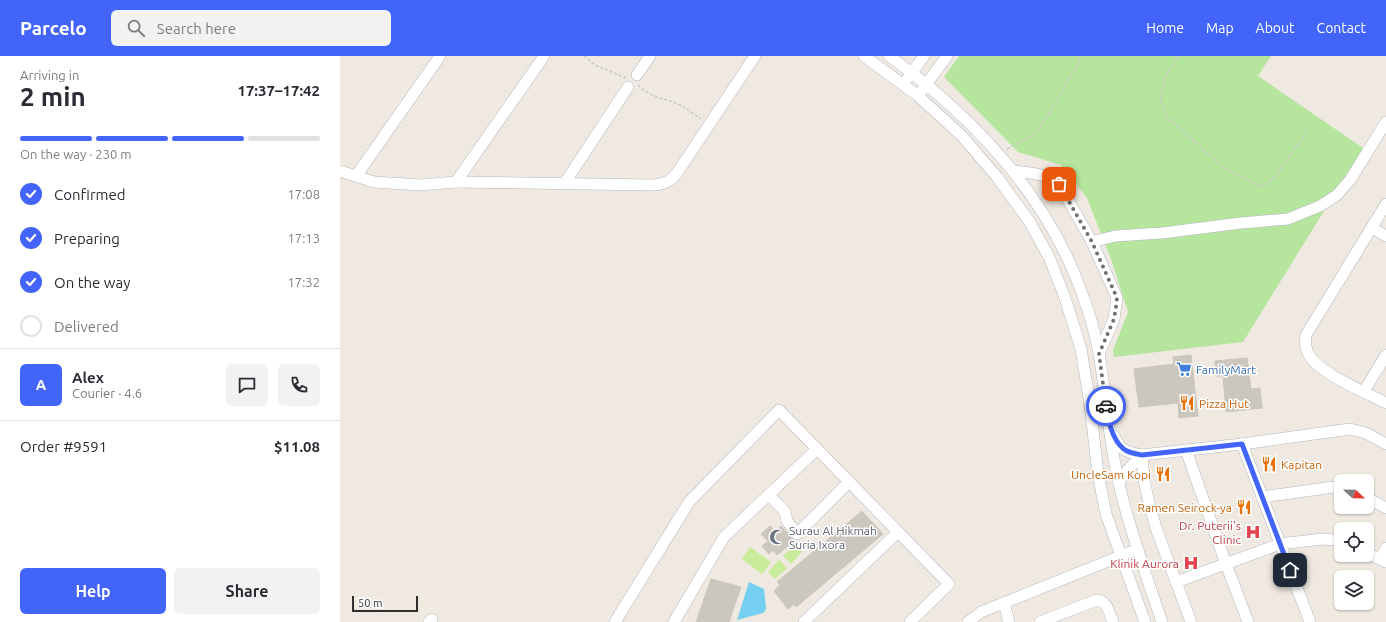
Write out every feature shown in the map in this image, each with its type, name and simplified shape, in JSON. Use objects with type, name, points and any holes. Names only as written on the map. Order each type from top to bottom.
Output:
[{"type":"street","points":[[356,176],[440,56]]},
{"type":"street","points":[[456,182],[544,56]]},
{"type":"street","points":[[564,184],[650,56]]},
{"type":"street","points":[[340,171],[374,182],[420,185],[456,182],[665,184],[677,173],[755,56]]},
{"type":"street","points":[[864,56],[918,95],[962,136],[997,177],[1029,221],[1049,257],[1064,295],[1081,349],[1106,514],[1145,622]]},
{"type":"street","points":[[889,56],[927,84],[952,106],[998,153],[1033,199],[1071,264],[1084,299],[1099,354],[1108,421],[1119,483],[1138,549],[1162,622]]},
{"type":"street","points":[[903,84],[924,56]]},
{"type":"street","points":[[918,95],[947,56]]},
{"type":"street","points":[[1092,242],[1115,236],[1162,233],[1241,223],[1288,220],[1320,206],[1337,195],[1350,180],[1386,122]]},
{"type":"street","points":[[1013,171],[1051,178],[1059,184],[1092,242],[1117,298],[1114,319],[1099,354]]},
{"type":"street","points":[[1386,204],[1306,335],[1305,345],[1308,355],[1316,364],[1329,373],[1386,403]]},
{"type":"street","points":[[1372,228],[1386,236]]},
{"type":"street","points":[[1364,391],[1386,355]]},
{"type":"street","points":[[616,622],[689,502],[779,410],[949,584],[910,622]]},
{"type":"street","points":[[1108,421],[1119,446],[1128,452],[1142,455],[1242,444],[1350,429],[1366,433],[1386,444]]},
{"type":"street","points":[[1242,444],[1310,622]]},
{"type":"street","points":[[674,622],[724,537],[817,449]]},
{"type":"street","points":[[1186,450],[1248,622]]},
{"type":"street","points":[[1119,483],[1124,475],[1142,455]]},
{"type":"street","points":[[1142,455],[1144,480],[1156,528],[1191,622]]},
{"type":"street","points":[[769,495],[785,512],[787,521],[798,534],[849,482]]},
{"type":"street","points":[[1262,497],[1334,487]]},
{"type":"street","points":[[1374,502],[1386,508]]},
{"type":"street","points":[[804,622],[898,532]]},
{"type":"street","points":[[1176,582],[1280,544],[1322,539],[1334,540]]},
{"type":"street","points":[[1383,560],[1386,548]]},
{"type":"street","points":[[968,622],[981,612],[1138,549]]},
{"type":"street","points":[[1040,622],[1059,619],[1097,600],[1102,600],[1106,603],[1113,622]]},
{"type":"street","points":[[1004,603],[1009,622]]},
{"type":"path","points":[[584,56],[595,65],[633,81],[646,92],[657,98],[681,105],[709,124]]},
{"type":"path","points":[[998,153],[1033,135],[1045,120],[1077,66],[1080,56]]},
{"type":"path","points":[[1179,56],[1165,77],[1161,103],[1167,117],[1224,168],[1260,186],[1265,186],[1277,174],[1307,132]]},
{"type":"green space","points":[[959,56],[1271,56],[1258,76],[1363,148],[1243,342],[1114,357],[1113,350],[1128,312],[1111,259],[1087,198],[1061,165],[1018,152],[944,77]]},
{"type":"green space","points":[[795,545],[802,552],[791,564],[783,556]]},
{"type":"green space","points":[[750,547],[771,562],[762,574],[742,559]]},
{"type":"green space","points":[[779,560],[787,568],[775,579],[768,572]]},
{"type":"water","points":[[749,582],[764,589],[766,609],[763,613],[737,620]]},
{"type":"building","points":[[1191,355],[1198,416],[1179,418],[1178,403],[1139,407],[1134,369],[1174,364],[1173,357]]},
{"type":"building","points":[[1247,358],[1251,389],[1260,388],[1262,408],[1226,412],[1223,376],[1216,376],[1215,361]]},
{"type":"building","points":[[862,511],[883,534],[796,607],[794,604],[788,609],[774,591],[780,585],[777,582]]},
{"type":"building","name":"Surau Al Hikmah Suria Ixora","points":[[770,526],[775,532],[781,526],[794,541],[777,555],[773,550],[769,554],[762,546],[768,541],[761,534]]},
{"type":"building","points":[[711,579],[741,587],[729,622],[696,622]]},
{"type":"way so far","points":[[1059,184],[1092,242],[1117,298],[1114,319],[1099,354],[1106,406]]},
{"type":"place","name":"FamilyMart","points":[[1184,369]]},
{"type":"place","name":"Pizza Hut","points":[[1187,403]]},
{"type":"place","name":"Kapitan","points":[[1269,464]]},
{"type":"place","name":"UncleSam Kopi","points":[[1163,474]]},
{"type":"place","name":"Ramen Seirock-ya","points":[[1244,507]]},
{"type":"place","name":"Dr. Puterii's Clinic","points":[[1253,532]]},
{"type":"place","name":"Surau Al Hikmah Suria Ixora","points":[[777,537]]},
{"type":"place","name":"Klinik Aurora","points":[[1191,563]]},
{"type":"route","points":[[1106,406],[1108,421],[1119,446],[1128,452],[1142,455],[1242,444],[1290,570]]}]
